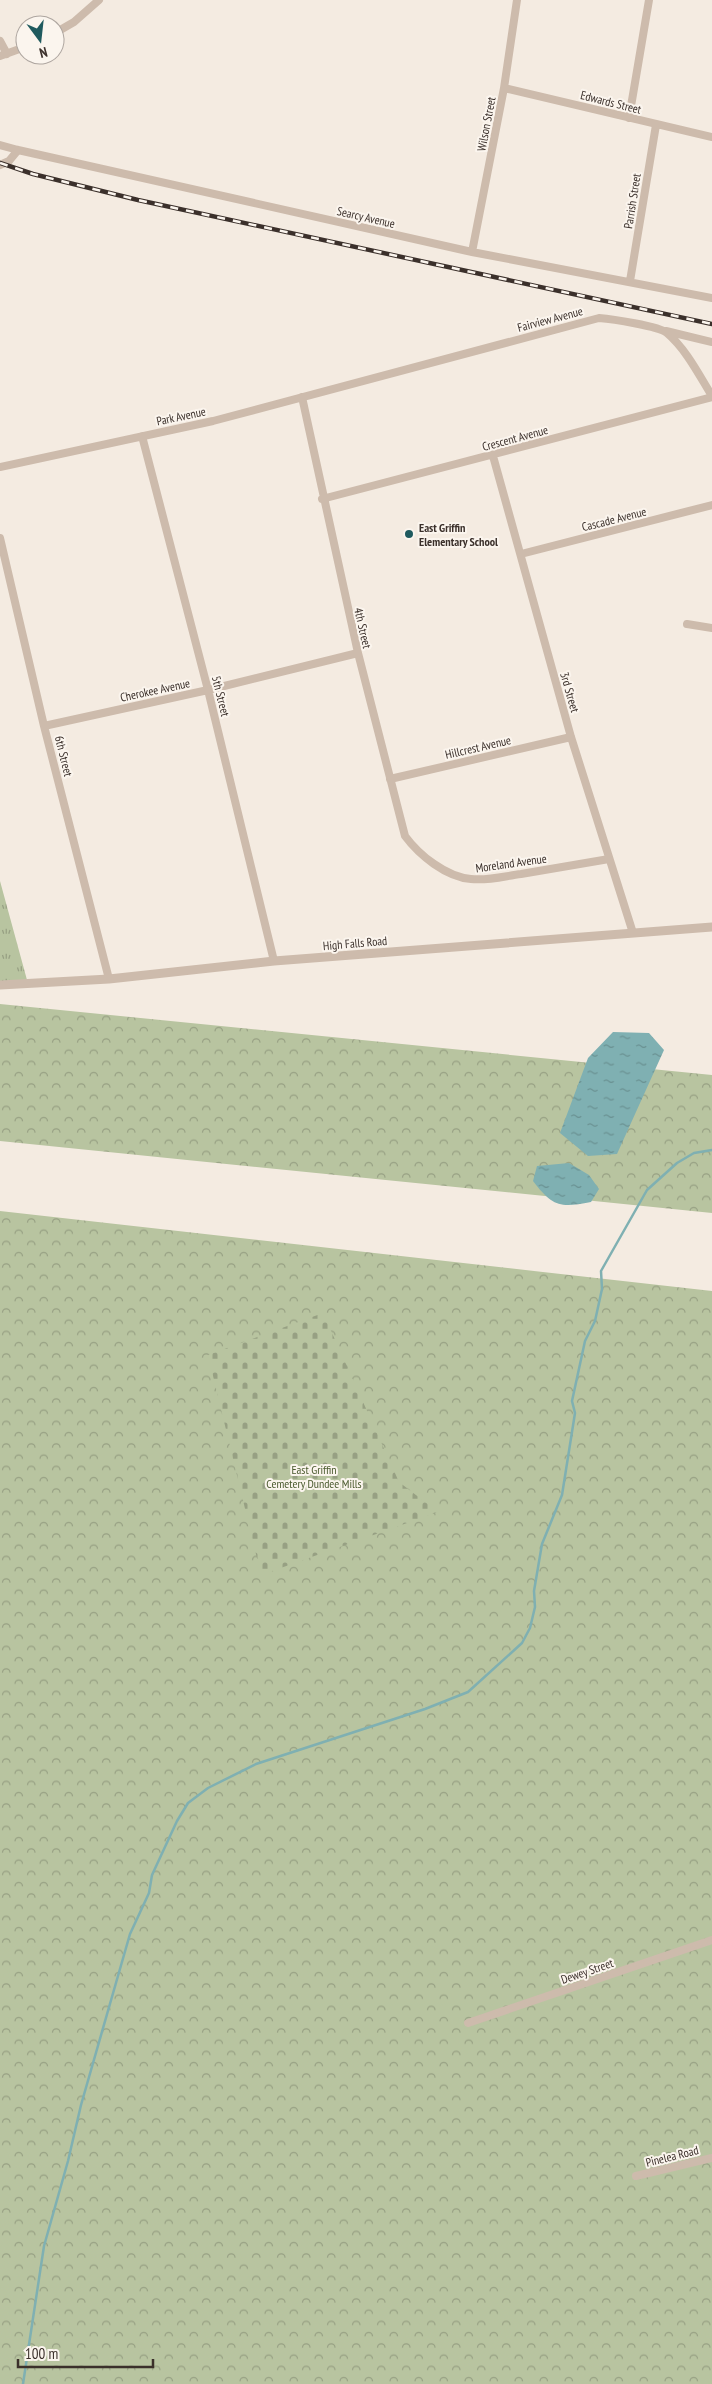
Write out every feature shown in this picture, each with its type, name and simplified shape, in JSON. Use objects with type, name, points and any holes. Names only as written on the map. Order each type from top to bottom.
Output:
[{"type":"street","points":[[65,27],[74,22],[99,0]]},
{"type":"street","name":"Wilson Street","points":[[472,252],[504,88],[516,0]]},
{"type":"street","points":[[629,118],[649,0]]},
{"type":"street","points":[[0,40],[4,55]]},
{"type":"street","name":"Edwards Street","points":[[504,88],[712,137]]},
{"type":"street","name":"Parrish Street","points":[[630,281],[656,125]]},
{"type":"street","name":"Searcy Avenue","points":[[0,145],[472,252],[712,298]]},
{"type":"street","points":[[0,165],[9,161],[18,150]]},
{"type":"street","name":"Fairview Avenue","points":[[365,381],[599,318],[614,319],[712,342]]},
{"type":"street","points":[[666,331],[683,351],[712,396]]},
{"type":"street","name":"Park Avenue","points":[[0,467],[213,421],[365,381]]},
{"type":"street","name":"Crescent Avenue","points":[[322,499],[493,456],[712,396]]},
{"type":"street","name":"4th Street","points":[[302,397],[322,499],[390,779],[405,836],[422,855]]},
{"type":"street","name":"5th Street","points":[[142,436],[208,690],[274,962]]},
{"type":"street","name":"3rd Street","points":[[493,456],[571,737],[633,933]]},
{"type":"street","name":"Cascade Avenue","points":[[521,554],[712,505]]},
{"type":"street","name":"6th Street","points":[[0,538],[44,726],[109,980]]},
{"type":"street","points":[[687,624],[712,628]]},
{"type":"street","name":"Cherokee Avenue","points":[[44,726],[208,690],[358,652]]},
{"type":"street","name":"Hillcrest Avenue","points":[[390,779],[571,737]]},
{"type":"street","name":"Moreland Avenue","points":[[422,855],[450,872],[470,879],[491,879],[609,859]]},
{"type":"street","name":"High Falls Road","points":[[0,985],[109,980],[274,962],[712,927]]},
{"type":"street","name":"Dewey Street","points":[[468,2023],[712,1940]]},
{"type":"street","name":"Pinelea Road","points":[[636,2176],[712,2158]]},
{"type":"green space","points":[[0,881],[27,980],[0,982]]},
{"type":"green space","points":[[0,1004],[712,1075],[712,1213],[0,1141]]},
{"type":"green space","points":[[0,1211],[712,1291],[712,2384],[0,2384]]},
{"type":"green space","name":"East Griffin Cemetery Dundee Mills","points":[[323,1313],[399,1482],[438,1512],[261,1575],[208,1355]]},
{"type":"water","points":[[613,1032],[649,1033],[664,1050],[617,1154],[588,1156],[560,1133],[588,1058]]},
{"type":"water","points":[[569,1163],[589,1175],[599,1189],[591,1202],[572,1205],[558,1204],[546,1196],[533,1181],[537,1166]]},
{"type":"waterway","points":[[23,2384],[44,2246],[68,2161],[81,2105],[130,1934],[149,1893],[152,1875],[177,1821],[188,1803],[208,1788],[256,1764],[425,1709],[468,1692],[522,1643],[530,1628],[535,1607],[534,1591],[542,1544],[562,1495],[575,1413],[572,1401],[585,1341],[595,1321],[602,1289],[601,1271],[647,1190],[677,1163],[694,1153],[712,1150]]},
{"type":"railway","points":[[0,163],[33,174],[138,200],[712,324]]},
{"type":"place","name":"East Griffin Elementary School","points":[[409,534]]}]
